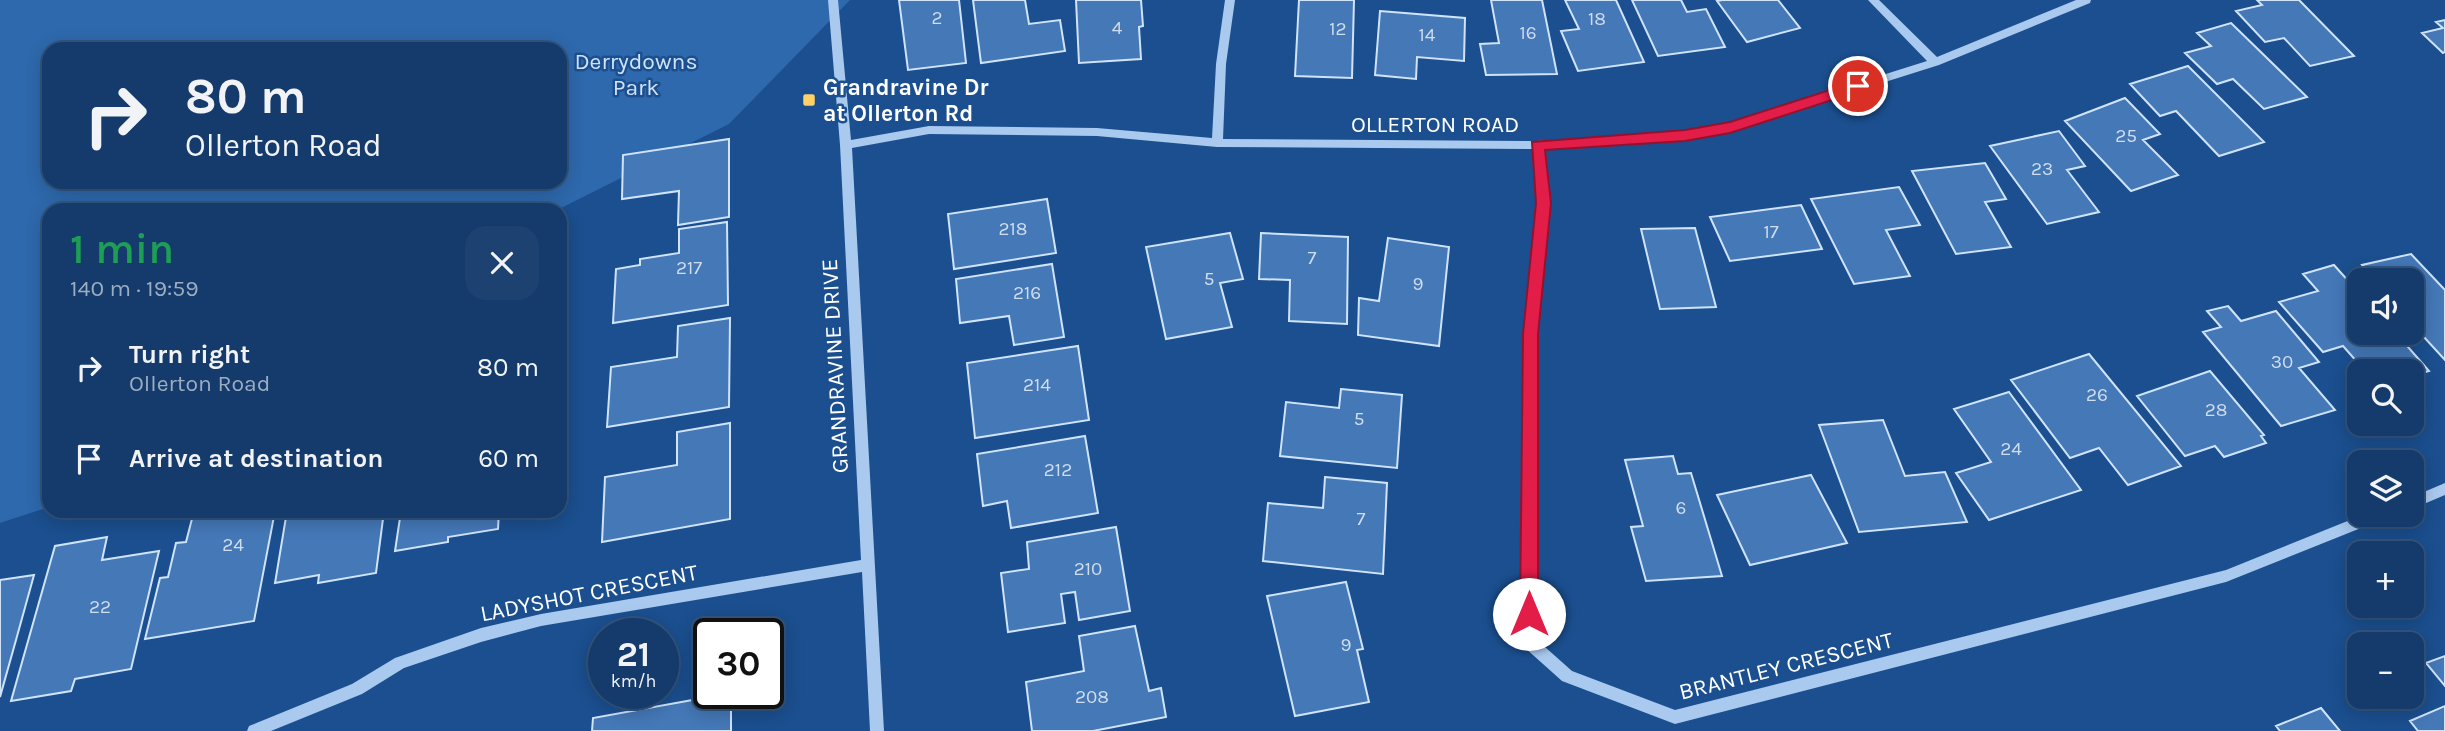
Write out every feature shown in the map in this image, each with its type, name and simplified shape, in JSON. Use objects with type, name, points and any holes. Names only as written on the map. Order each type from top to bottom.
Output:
[{"type":"street","name":"GRANDRAVINE DRIVE","points":[[833,0],[846,145],[866,565],[877,731]]},
{"type":"street","points":[[1217,143],[1221,64],[1230,0]]},
{"type":"street","points":[[1873,0],[1935,62]]},
{"type":"street","name":"OLLERTON ROAD","points":[[846,145],[929,130],[1097,132],[1217,143],[1537,145],[1685,135],[1730,127],[1935,62],[2086,0]]},
{"type":"street","name":"BRANTLEY CRESCENT","points":[[1537,145],[1543,203],[1530,334],[1529,642],[1567,676],[1675,717],[2226,576],[2348,527]]},
{"type":"street","points":[[2424,498],[2445,489]]},
{"type":"street","name":"LADYSHOT CRESCENT","points":[[254,731],[357,689],[400,663],[481,635],[541,620],[866,565]]},
{"type":"green space","name":"Derrydowns Park","points":[[0,0],[850,0],[729,124],[567,205],[42,203],[42,509],[0,523]]},
{"type":"building","points":[[899,0],[959,0],[966,63],[908,70]]},
{"type":"building","points":[[973,0],[1025,0],[1029,24],[1060,20],[1065,51],[981,63]]},
{"type":"building","points":[[1076,0],[1141,0],[1141,59],[1079,63]]},
{"type":"building","points":[[1299,0],[1354,0],[1352,78],[1295,76]]},
{"type":"building","points":[[1491,0],[1542,0],[1557,74],[1486,75],[1480,44],[1499,43]]},
{"type":"building","points":[[1565,0],[1616,0],[1644,62],[1578,71],[1561,31],[1579,29]]},
{"type":"building","points":[[1632,0],[1681,0],[1687,12],[1706,9],[1725,47],[1658,56]]},
{"type":"building","points":[[1778,0],[1800,28],[1747,42],[1717,1]]},
{"type":"building","points":[[2257,0],[2299,0],[2354,56],[2310,66],[2284,38],[2265,42],[2236,11],[2262,5]]},
{"type":"building","points":[[1380,11],[1465,18],[1464,61],[1417,57],[1416,79],[1375,75]]},
{"type":"building","points":[[2445,20],[2443,53],[2422,33],[2443,28],[2436,22]]},
{"type":"building","points":[[2231,23],[2307,97],[2264,109],[2233,79],[2217,84],[2185,53],[2211,46],[2197,33]]},
{"type":"building","points":[[2188,66],[2264,142],[2219,156],[2176,111],[2160,116],[2130,84]]},
{"type":"building","points":[[2125,98],[2160,134],[2143,140],[2178,175],[2131,191],[2065,121]]},
{"type":"building","points":[[2059,131],[2085,166],[2067,170],[2099,212],[2047,224],[1990,146]]},
{"type":"building","points":[[729,139],[729,217],[678,225],[679,191],[622,199],[623,155]]},
{"type":"building","points":[[1985,163],[2006,199],[1985,202],[2011,247],[1956,254],[1912,171]]},
{"type":"building","points":[[1899,187],[1920,225],[1886,230],[1910,276],[1854,284],[1811,199]]},
{"type":"building","points":[[1047,199],[1056,253],[954,269],[948,214]]},
{"type":"building","points":[[1801,205],[1822,249],[1730,261],[1710,217]]},
{"type":"building","points":[[727,222],[728,305],[613,323],[616,269],[640,265],[640,259],[679,253],[679,229]]},
{"type":"building","points":[[1695,228],[1716,307],[1660,309],[1641,229]]},
{"type":"building","points":[[1230,233],[1243,279],[1220,283],[1232,327],[1166,339],[1146,247]]},
{"type":"building","points":[[1261,233],[1348,237],[1347,324],[1289,321],[1290,280],[1259,279]]},
{"type":"building","points":[[1388,238],[1449,247],[1439,346],[1358,335],[1359,298],[1379,301]]},
{"type":"building","points":[[2411,254],[2445,290],[2445,360],[2424,337],[2424,268],[2364,268],[2362,265]]},
{"type":"building","points":[[1052,264],[1064,337],[1014,345],[1009,316],[960,323],[956,279]]},
{"type":"building","points":[[2334,265],[2347,280],[2347,345],[2406,345],[2419,359],[2354,359],[2343,346],[2323,352],[2279,302],[2318,291],[2303,274]]},
{"type":"building","points":[[2228,306],[2241,321],[2276,311],[2319,362],[2299,368],[2335,410],[2281,426],[2203,332],[2221,327],[2207,311]]},
{"type":"building","points":[[730,318],[729,407],[607,427],[611,367],[677,357],[678,326]]},
{"type":"building","points":[[1078,346],[1089,420],[975,438],[967,363]]},
{"type":"building","points":[[2089,354],[2181,466],[2128,485],[2099,448],[2070,458],[2011,380]]},
{"type":"building","points":[[2210,371],[2264,435],[2261,436],[2266,443],[2224,457],[2215,446],[2185,456],[2137,396]]},
{"type":"building","points":[[1341,389],[1402,395],[1397,468],[1280,456],[1286,402],[1339,408]]},
{"type":"building","points":[[2009,392],[2081,490],[1989,520],[1956,473],[1991,462],[1954,409]]},
{"type":"building","points":[[1883,420],[1905,476],[1945,472],[1967,522],[1859,532],[1819,425]]},
{"type":"building","points":[[730,423],[730,519],[602,542],[605,477],[677,465],[677,432]]},
{"type":"building","points":[[1085,436],[1098,513],[1011,528],[1007,501],[983,506],[977,454]]},
{"type":"building","points":[[1673,456],[1678,474],[1691,473],[1722,576],[1646,581],[1631,527],[1643,526],[1625,460]]},
{"type":"building","points":[[1811,475],[1847,543],[1750,565],[1717,495]]},
{"type":"building","points":[[1325,477],[1387,483],[1383,574],[1263,561],[1268,503],[1323,508]]},
{"type":"building","points":[[192,518],[274,518],[254,621],[145,639],[160,578],[168,577],[176,543],[186,542]]},
{"type":"building","points":[[286,518],[383,518],[376,573],[318,583],[319,575],[275,583]]},
{"type":"building","points":[[400,518],[499,518],[498,529],[448,537],[448,542],[395,551]]},
{"type":"building","points":[[1116,527],[1130,611],[1079,620],[1075,592],[1061,594],[1065,623],[1008,632],[1001,573],[1029,569],[1027,542]]},
{"type":"building","points":[[107,537],[102,560],[159,551],[131,669],[75,679],[71,691],[11,701],[55,546]]},
{"type":"building","points":[[34,575],[16,640],[0,697],[0,580]]},
{"type":"building","points":[[1346,582],[1363,649],[1357,650],[1369,702],[1295,716],[1267,596]]},
{"type":"building","points":[[1135,626],[1149,691],[1161,688],[1166,717],[1093,731],[1032,731],[1026,682],[1084,671],[1079,636]]},
{"type":"building","points":[[2445,656],[2445,686],[2426,663]]},
{"type":"building","points":[[693,700],[693,709],[731,709],[731,731],[592,731],[593,718],[643,709],[679,709],[679,702]]},
{"type":"building","points":[[2445,706],[2445,731],[2418,731],[2410,721]]},
{"type":"building","points":[[2321,708],[2340,731],[2280,731],[2276,726]]},
{"type":"place","name":"Grandravine Dr at Ollerton Rd","points":[[809,100]]},
{"type":"route","points":[[1529,614],[1530,334],[1543,203],[1537,145],[1685,135],[1730,127],[1858,86]]}]
